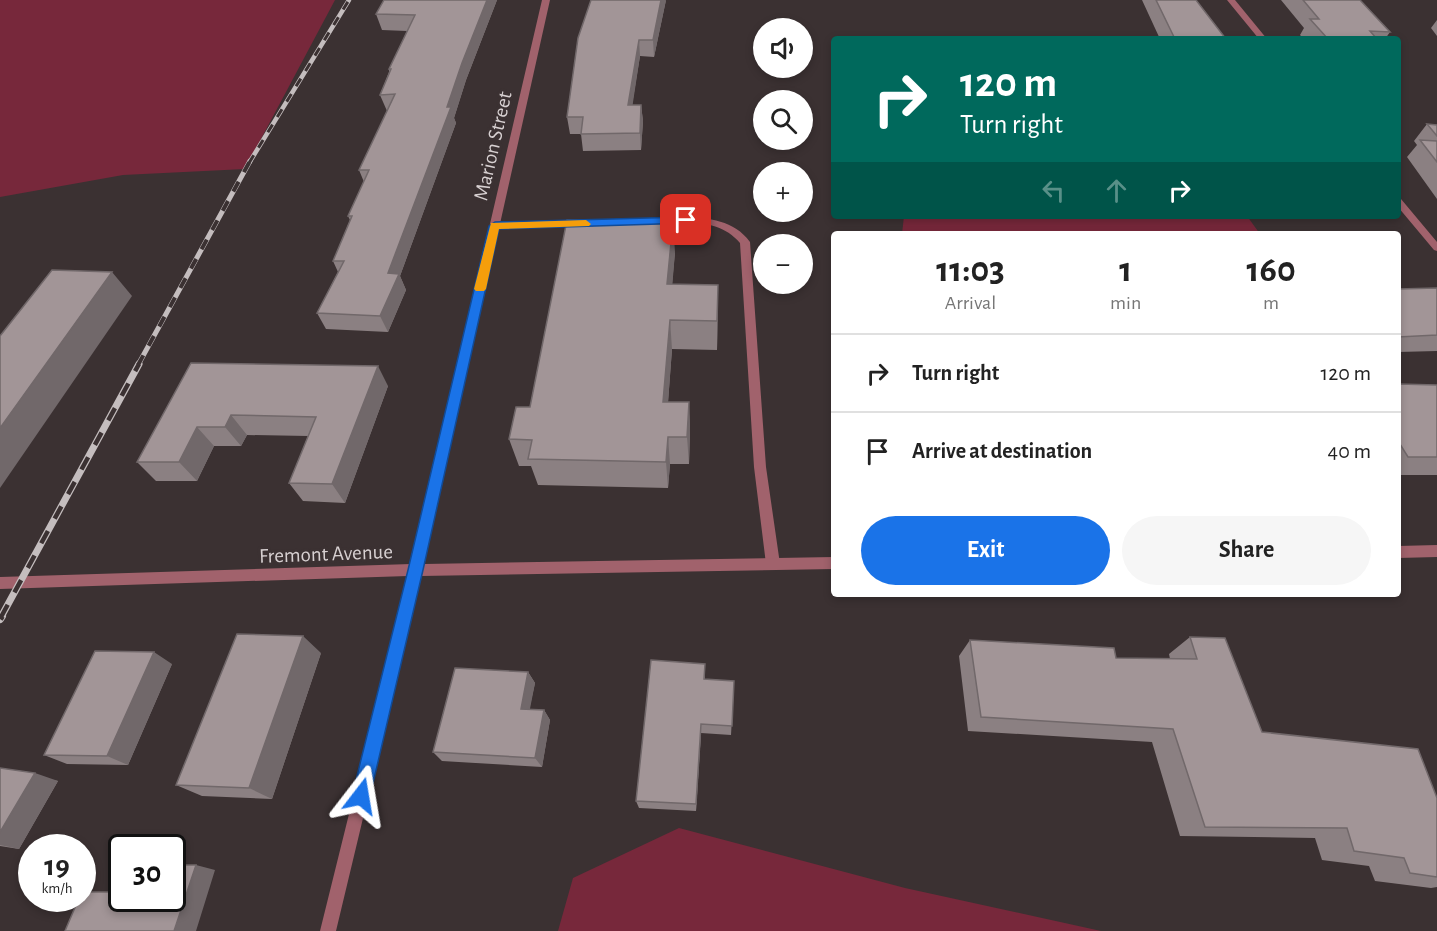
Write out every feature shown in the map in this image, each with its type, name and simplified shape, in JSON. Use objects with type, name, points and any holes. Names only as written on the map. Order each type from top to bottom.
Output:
[{"type":"street","name":"Marion Street","points":[[328,931],[416,570],[546,0]]},
{"type":"street","points":[[1231,0],[1261,36]]},
{"type":"street","points":[[1401,205],[1437,248]]},
{"type":"street","points":[[633,223],[686,220],[727,225],[739,232],[745,242],[760,467],[773,564]]},
{"type":"street","points":[[495,226],[600,224]]},
{"type":"street","points":[[1401,552],[1437,551]]},
{"type":"street","name":"Fremont Avenue","points":[[0,583],[416,570],[831,563]]},
{"type":"shaded area","points":[[0,0],[335,0],[245,169],[123,175],[0,197]]},
{"type":"shaded area","points":[[904,219],[1249,219],[1258,231],[902,231]]},
{"type":"shaded area","points":[[679,828],[905,888],[1101,931],[558,931],[573,878]]},
{"type":"building","points":[[384,0],[487,0],[447,107],[451,107],[388,273],[399,274],[380,316],[317,313],[344,261],[333,261],[352,216],[348,216],[369,170],[359,170],[395,94],[380,95],[391,69],[389,69],[415,15],[376,14]]},
{"type":"building","points":[[591,0],[661,0],[653,40],[639,40],[628,105],[641,105],[640,133],[581,134],[583,117],[567,117],[578,38]]},
{"type":"building","points":[[1156,0],[1196,0],[1224,36],[1174,36]]},
{"type":"building","points":[[1303,0],[1360,0],[1390,32],[1370,31],[1374,36],[1325,36],[1310,19],[1319,19]]},
{"type":"building","points":[[1427,124],[1437,125],[1437,136]]},
{"type":"building","points":[[1420,140],[1437,141],[1437,162]]},
{"type":"building","points":[[567,220],[673,222],[667,284],[718,285],[717,321],[670,320],[663,402],[689,402],[687,437],[668,437],[666,462],[528,459],[532,440],[509,439],[516,407],[530,407]]},
{"type":"building","points":[[52,270],[112,272],[0,428],[0,336]]},
{"type":"building","points":[[1437,288],[1437,335],[1401,337],[1401,289]]},
{"type":"building","points":[[191,363],[378,366],[332,484],[289,483],[316,417],[231,415],[225,427],[197,427],[179,462],[137,462]]},
{"type":"building","points":[[1401,384],[1437,385],[1437,457],[1408,457],[1401,446]]},
{"type":"building","points":[[237,634],[303,636],[249,788],[176,785]]},
{"type":"building","points":[[1190,637],[1225,638],[1262,732],[1418,749],[1437,798],[1437,877],[1410,873],[1404,858],[1354,851],[1347,828],[1205,827],[1173,729],[981,717],[970,640],[1114,648],[1116,658],[1197,659]]},
{"type":"building","points":[[95,651],[154,652],[107,756],[44,755]]},
{"type":"building","points":[[651,660],[705,664],[704,679],[734,681],[732,726],[701,724],[696,804],[636,801]]},
{"type":"building","points":[[455,668],[528,672],[521,709],[544,710],[535,758],[433,752]]},
{"type":"building","points":[[0,768],[35,773],[0,832]]},
{"type":"building","points":[[186,865],[196,865],[186,895]]},
{"type":"building","points":[[96,892],[108,892],[108,912],[180,912],[174,931],[65,931],[73,912],[96,912]]},
{"type":"railway","points":[[249,163],[349,0]]},
{"type":"railway","points":[[138,365],[250,161]]},
{"type":"railway","points":[[1,617],[139,364]]},
{"type":"slow traffic","points":[[480,289],[495,226],[586,224]]},
{"type":"route","points":[[361,796],[416,570],[495,226],[686,220]]}]
